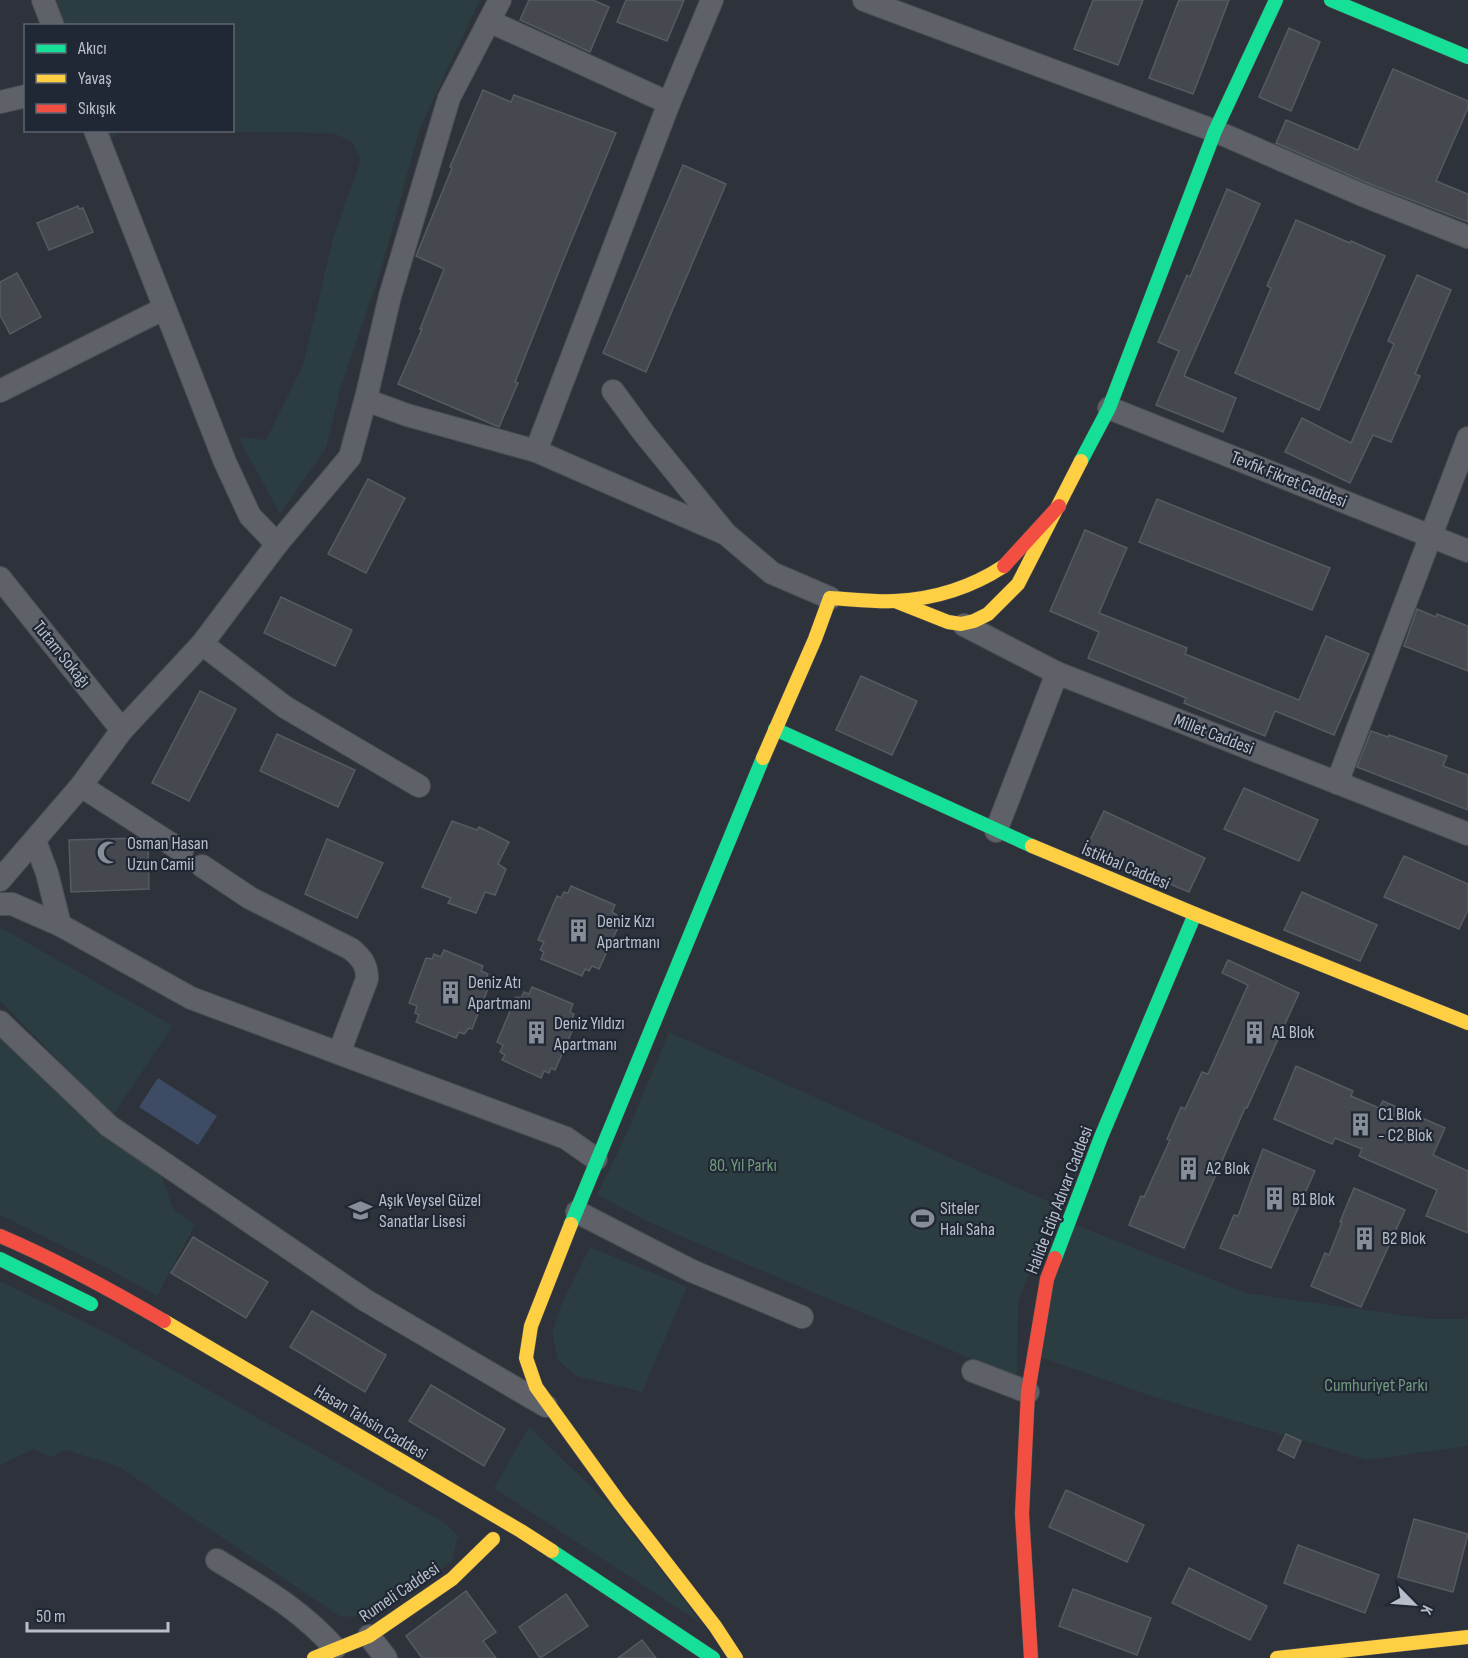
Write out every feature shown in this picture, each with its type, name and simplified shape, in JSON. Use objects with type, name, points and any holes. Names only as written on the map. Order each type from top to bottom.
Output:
[{"type":"street","points":[[43,0],[51,24]]},
{"type":"street","points":[[0,880],[81,786],[122,729],[202,644],[277,544],[350,457],[390,296],[449,98],[500,0]]},
{"type":"street","points":[[536,451],[669,103],[712,0]]},
{"type":"street","points":[[864,0],[1215,131],[1360,194],[1468,237]]},
{"type":"street","points":[[895,601],[926,615],[964,625],[984,617],[1002,604],[1018,584],[1109,408],[1215,131],[1275,0]]},
{"type":"street","points":[[1331,0],[1468,57]]},
{"type":"street","points":[[489,21],[669,103]]},
{"type":"street","points":[[0,102],[24,96]]},
{"type":"street","points":[[96,132],[225,462],[250,516],[277,544]]},
{"type":"street","points":[[0,391],[164,309]]},
{"type":"street","points":[[613,391],[643,432],[726,534],[772,573],[830,598],[895,601],[953,591],[984,579],[1008,564],[1059,506]]},
{"type":"street","points":[[366,400],[406,415],[536,451],[726,534]]},
{"type":"street","name":"Tevfik Fikret Caddesi","points":[[1109,408],[1468,551]]},
{"type":"street","points":[[1337,783],[1468,438]]},
{"type":"street","name":"Tutam Sokağı","points":[[0,578],[122,729]]},
{"type":"street","points":[[736,1658],[715,1626],[618,1502],[550,1408],[536,1387],[526,1358],[531,1326],[596,1159],[775,729],[815,639],[830,598]]},
{"type":"street","name":"Millet Caddesi","points":[[964,625],[1057,673],[1468,834]]},
{"type":"street","points":[[202,644],[285,707],[419,786]]},
{"type":"street","points":[[996,831],[1057,673]]},
{"type":"street","name":"İstikbal Caddesi","points":[[775,729],[996,831],[1468,1023]]},
{"type":"street","points":[[81,786],[182,851]]},
{"type":"street","points":[[35,841],[47,873],[60,925]]},
{"type":"street","points":[[202,866],[249,898],[351,949],[360,956],[367,967],[367,980],[339,1053]]},
{"type":"street","points":[[0,904],[12,904],[60,925],[192,998],[566,1138],[596,1159]]},
{"type":"street","name":"Halide Edip Adıvar Caddesi","points":[[1031,1658],[1022,1514],[1028,1392],[1047,1279],[1101,1137],[1196,914]]},
{"type":"street","points":[[0,1022],[109,1126],[364,1300],[550,1408]]},
{"type":"street","points":[[577,1212],[692,1271],[802,1317]]},
{"type":"street","name":"Hasan Tahsin Caddesi","points":[[0,1236],[106,1287],[351,1430],[521,1531],[713,1658]]},
{"type":"street","points":[[0,1259],[102,1310]]},
{"type":"street","points":[[973,1371],[1028,1392]]},
{"type":"street","name":"Rumeli Caddesi","points":[[314,1658],[369,1636],[452,1579],[493,1538]]},
{"type":"street","points":[[217,1560],[289,1605],[315,1625],[335,1648]]},
{"type":"street","points":[[369,1636],[386,1658]]},
{"type":"street","points":[[1276,1658],[1468,1636]]},
{"type":"green space","points":[[53,0],[480,0],[420,128],[380,273],[341,386],[326,448],[280,514],[238,437],[266,440],[303,365],[334,235],[361,160],[352,142],[333,133],[227,132],[234,132],[234,24],[63,24]]},
{"type":"green space","points":[[106,132],[120,132],[109,139]]},
{"type":"green space","points":[[0,927],[173,1026],[113,1115],[0,1001]]},
{"type":"green space","name":"80. Yıl Parkı","points":[[669,1032],[1056,1205],[1018,1302],[1017,1378],[708,1248],[647,1221],[597,1195],[625,1137]]},
{"type":"green space","points":[[0,1036],[48,1085],[162,1177],[173,1209],[195,1225],[157,1296],[109,1269],[0,1215]]},
{"type":"green space","name":"Cumhuriyet Parkı","points":[[1069,1222],[1246,1293],[1430,1319],[1468,1319],[1468,1446],[1368,1460],[1151,1396],[1034,1355]]},
{"type":"green space","points":[[590,1247],[687,1287],[642,1392],[576,1376],[558,1360],[552,1333],[561,1305]]},
{"type":"green space","points":[[0,1281],[114,1337],[445,1523],[458,1536],[452,1561],[413,1591],[360,1616],[341,1617],[120,1467],[66,1450],[51,1457],[33,1449],[0,1465]]},
{"type":"green space","points":[[529,1427],[613,1508],[702,1624],[494,1488]]},
{"type":"water","points":[[158,1078],[217,1116],[198,1145],[139,1107]]},
{"type":"building","points":[[529,0],[593,0],[609,7],[590,52],[520,20]]},
{"type":"building","points":[[626,0],[684,0],[667,41],[617,22]]},
{"type":"building","points":[[1093,0],[1143,0],[1118,65],[1074,49]]},
{"type":"building","points":[[1179,0],[1229,0],[1193,94],[1149,78]]},
{"type":"building","points":[[1289,28],[1320,42],[1291,111],[1259,97]]},
{"type":"building","points":[[1393,69],[1468,101],[1468,108],[1436,181],[1468,194],[1468,222],[1365,182],[1276,143],[1286,120],[1358,150]]},
{"type":"building","points":[[483,90],[511,102],[514,95],[616,133],[565,256],[515,382],[518,383],[499,427],[398,384],[422,329],[420,329],[444,269],[416,256]]},
{"type":"building","points":[[683,165],[726,184],[646,372],[603,353]]},
{"type":"building","points":[[1227,189],[1260,204],[1184,376],[1236,398],[1223,432],[1156,405],[1179,351],[1158,342],[1187,275],[1190,277]]},
{"type":"building","points":[[78,206],[79,209],[83,208],[93,232],[49,250],[37,223]]},
{"type":"building","points":[[1296,220],[1385,256],[1319,410],[1235,373],[1271,288],[1267,286]]},
{"type":"building","points":[[17,273],[41,317],[10,334],[0,315],[0,282]]},
{"type":"building","points":[[1417,275],[1451,290],[1415,374],[1420,376],[1391,442],[1373,435],[1350,483],[1285,452],[1302,418],[1351,443],[1394,344],[1388,341]]},
{"type":"building","points":[[368,479],[405,498],[366,573],[328,554]]},
{"type":"building","points":[[1157,499],[1330,568],[1312,610],[1139,542]]},
{"type":"building","points":[[1085,530],[1127,548],[1099,613],[1187,648],[1185,654],[1299,700],[1326,636],[1369,654],[1334,735],[1275,711],[1265,736],[1184,703],[1186,698],[1088,658],[1099,632],[1050,611]]},
{"type":"building","points":[[281,597],[352,630],[335,666],[264,633]]},
{"type":"building","points":[[1417,609],[1468,626],[1468,671],[1404,646]]},
{"type":"building","points":[[861,676],[917,701],[892,755],[836,730]]},
{"type":"building","points":[[200,691],[236,709],[189,801],[152,783]]},
{"type":"building","points":[[1371,731],[1388,737],[1389,735],[1447,756],[1443,766],[1468,775],[1468,810],[1357,767]]},
{"type":"building","points":[[277,734],[355,770],[338,807],[260,771]]},
{"type":"building","points":[[1244,788],[1318,820],[1299,861],[1224,829]]},
{"type":"building","points":[[1104,811],[1205,858],[1189,892],[1086,849]]},
{"type":"building","points":[[452,821],[477,830],[479,827],[509,842],[498,864],[506,869],[495,895],[485,892],[476,913],[448,903],[451,898],[422,887]]},
{"type":"building","name":"Osman Hasan Uzun Camii","points":[[137,838],[148,845],[149,889],[71,892],[69,840]]},
{"type":"building","points":[[327,839],[383,863],[357,918],[305,894]]},
{"type":"building","points":[[1404,856],[1468,884],[1468,910],[1459,929],[1384,897]]},
{"type":"building","name":"Deniz Kızı Apartmanı","points":[[571,886],[615,905],[612,912],[617,915],[614,921],[620,923],[599,969],[592,966],[589,971],[585,969],[582,976],[541,959],[544,952],[540,950],[544,942],[538,940],[557,896],[561,898],[564,892],[568,893]]},
{"type":"building","points":[[1302,892],[1377,925],[1360,961],[1284,930]]},
{"type":"building","name":"Deniz Atı Apartmanı","points":[[444,950],[483,966],[481,971],[488,974],[486,978],[491,981],[472,1029],[469,1028],[464,1034],[459,1032],[456,1038],[416,1022],[419,1015],[415,1013],[417,1006],[409,1003],[426,958],[432,959],[434,954],[441,957]]},
{"type":"building","points":[[1228,960],[1299,993],[1247,1108],[1245,1108],[1184,1248],[1129,1225],[1170,1140],[1167,1139],[1181,1107],[1185,1109],[1202,1072],[1208,1074],[1248,985],[1222,973]]},
{"type":"building","name":"Deniz Yıldızı Apartmanı","points":[[532,987],[573,1004],[570,1012],[574,1014],[571,1022],[575,1024],[555,1070],[551,1068],[549,1073],[544,1071],[541,1078],[502,1060],[505,1055],[500,1052],[503,1045],[497,1042],[516,997],[521,998],[524,992],[529,994]]},
{"type":"building","name":"C1 Blok - C2 Blok","points":[[1296,1066],[1353,1091],[1351,1096],[1379,1108],[1383,1101],[1445,1128],[1433,1155],[1468,1171],[1468,1233],[1426,1216],[1437,1190],[1359,1156],[1362,1149],[1335,1138],[1332,1144],[1274,1119]]},
{"type":"building","name":"B1 Blok","points":[[1263,1149],[1315,1171],[1271,1268],[1220,1248],[1234,1215],[1238,1216]]},
{"type":"building","name":"B2 Blok","points":[[1354,1188],[1405,1210],[1361,1307],[1311,1286],[1325,1253],[1329,1255]]},
{"type":"building","points":[[193,1237],[268,1282],[246,1318],[171,1273]]},
{"type":"building","points":[[312,1311],[386,1355],[365,1392],[290,1347]]},
{"type":"building","points":[[431,1385],[505,1429],[484,1466],[409,1421]]},
{"type":"building","points":[[1286,1434],[1301,1441],[1294,1458],[1278,1450]]},
{"type":"building","points":[[1066,1490],[1144,1525],[1127,1562],[1049,1527]]},
{"type":"building","points":[[1414,1519],[1468,1534],[1453,1592],[1398,1577]]},
{"type":"building","points":[[1298,1545],[1379,1575],[1365,1613],[1284,1583]]},
{"type":"building","points":[[1189,1568],[1267,1606],[1250,1640],[1172,1603]]},
{"type":"building","points":[[1073,1589],[1151,1618],[1137,1655],[1059,1626]]},
{"type":"building","points":[[466,1591],[496,1632],[483,1641],[496,1658],[422,1658],[406,1636]]},
{"type":"building","points":[[566,1594],[588,1626],[540,1658],[519,1627]]},
{"type":"building","points":[[642,1640],[656,1658],[618,1658]]},
{"type":"traffic: fast","points":[[1081,461],[1109,408],[1215,131],[1276,0]]},
{"type":"traffic: fast","points":[[1331,0],[1468,57]]},
{"type":"traffic: fast","points":[[775,729],[1032,846]]},
{"type":"traffic: fast","points":[[571,1224],[763,758]]},
{"type":"traffic: fast","points":[[1055,1258],[1101,1137],[1195,914]]},
{"type":"traffic: fast","points":[[0,1259],[91,1304]]},
{"type":"traffic: fast","points":[[552,1551],[713,1658]]},
{"type":"traffic: slow","points":[[895,601],[948,622],[961,624],[988,614],[1018,584],[1081,461]]},
{"type":"traffic: slow","points":[[763,758],[815,639],[830,598],[871,601],[924,598],[966,586],[1004,566]]},
{"type":"traffic: slow","points":[[1032,846],[1468,1023]]},
{"type":"traffic: slow","points":[[571,1224],[531,1326],[526,1358],[536,1387],[619,1502],[715,1626],[736,1658]]},
{"type":"traffic: slow","points":[[164,1321],[552,1551]]},
{"type":"traffic: slow","points":[[314,1658],[369,1636],[452,1579],[493,1539]]},
{"type":"traffic: slow","points":[[1277,1658],[1468,1637]]},
{"type":"traffic: jam","points":[[1004,566],[1059,506]]},
{"type":"traffic: jam","points":[[0,1236],[84,1276],[164,1321]]},
{"type":"traffic: jam","points":[[1031,1658],[1022,1514],[1028,1392],[1047,1279],[1055,1258]]},
{"type":"place","name":"Osman Hasan Uzun Camii","points":[[109,853]]},
{"type":"place","name":"Deniz Kızı Apartmanı","points":[[579,931]]},
{"type":"place","name":"Deniz Atı Apartmanı","points":[[450,992]]},
{"type":"place","name":"A1 Blok","points":[[1254,1032]]},
{"type":"place","name":"Deniz Yıldızı Apartmanı","points":[[536,1033]]},
{"type":"place","name":"C1 Blok - C2 Blok","points":[[1360,1124]]},
{"type":"place","name":"A2 Blok","points":[[1188,1168]]},
{"type":"place","name":"B1 Blok","points":[[1274,1199]]},
{"type":"place","name":"Aşık Veysel Güzel Sanatlar Lisesi","points":[[361,1210]]},
{"type":"place","name":"Siteler Halı Saha","points":[[922,1218]]},
{"type":"place","name":"B2 Blok","points":[[1364,1238]]}]
